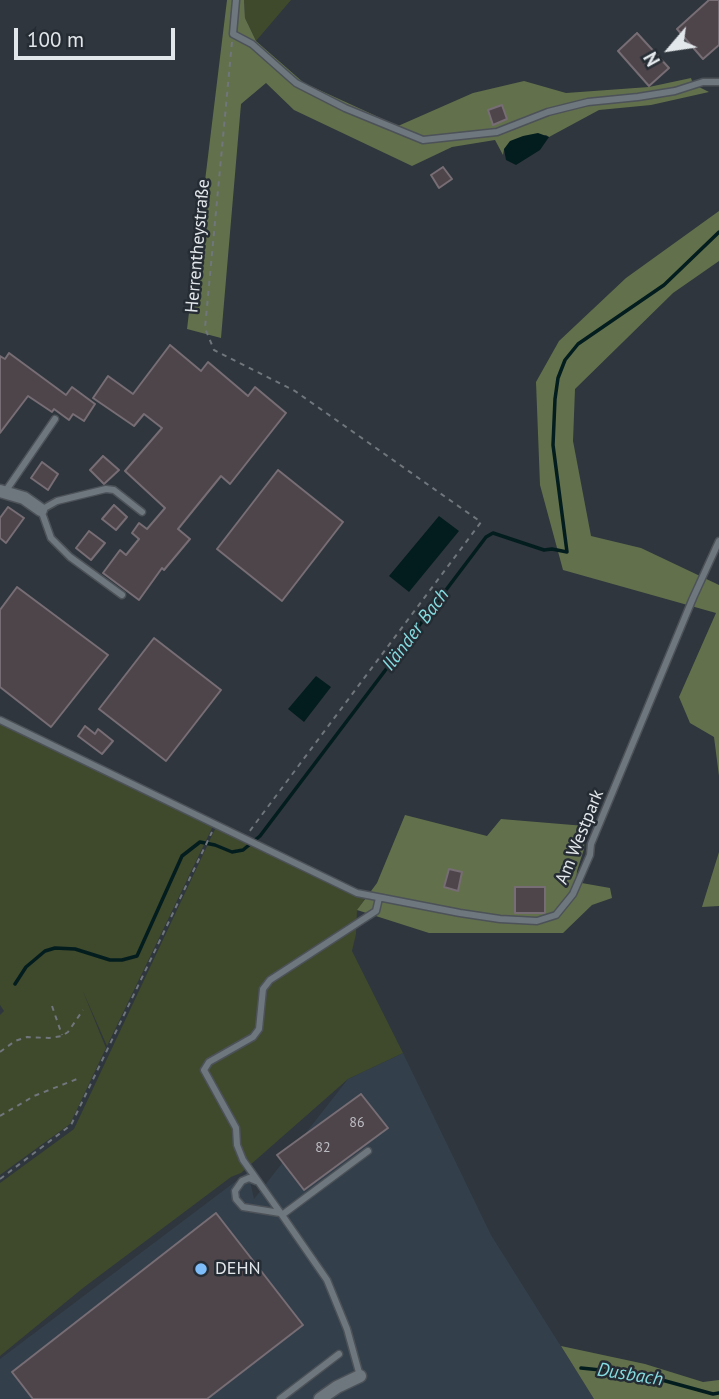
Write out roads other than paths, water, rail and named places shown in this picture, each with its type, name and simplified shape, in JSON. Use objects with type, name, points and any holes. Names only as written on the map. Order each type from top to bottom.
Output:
[{"type":"street","points":[[2,492],[24,498],[41,510]]},
{"type":"street","points":[[320,1399],[360,1376]]},
{"type":"lane","points":[[236,0],[233,34],[252,44],[296,83],[345,108],[423,140],[496,132],[548,111],[588,102],[638,97],[675,91],[703,82],[719,82]]},
{"type":"lane","points":[[2,492],[55,419]]},
{"type":"lane","points":[[122,595],[70,557],[51,538],[41,510],[57,501],[106,489],[114,490],[142,512]]},
{"type":"lane","name":"Am Westpark","points":[[0,720],[357,893],[500,919],[537,921],[556,915],[573,894],[590,855],[591,844],[719,541]]},
{"type":"lane","points":[[360,1376],[347,1329],[327,1280],[243,1160],[237,1145],[236,1128],[204,1070],[209,1062],[253,1037],[259,1029],[264,989],[270,980],[376,911],[379,898]]},
{"type":"lane","points":[[258,1182],[249,1178],[242,1181],[235,1191],[236,1199],[243,1207],[281,1214],[368,1152]]},
{"type":"lane","points":[[281,1399],[340,1354]]},
{"type":"waterway","name":"Iländer Bach","points":[[15,984],[26,967],[45,951],[55,948],[75,949],[110,960],[137,956],[182,856],[200,842],[232,852],[243,850],[260,836],[486,537],[493,533],[544,550],[567,552],[553,445],[555,399],[558,378],[565,360],[578,344],[664,285],[719,232]]},
{"type":"waterway","name":"Dusbach","points":[[581,1368],[640,1374],[713,1394],[719,1393]]},
{"type":"place","name":"DEHN","points":[[201,1269]]}]
